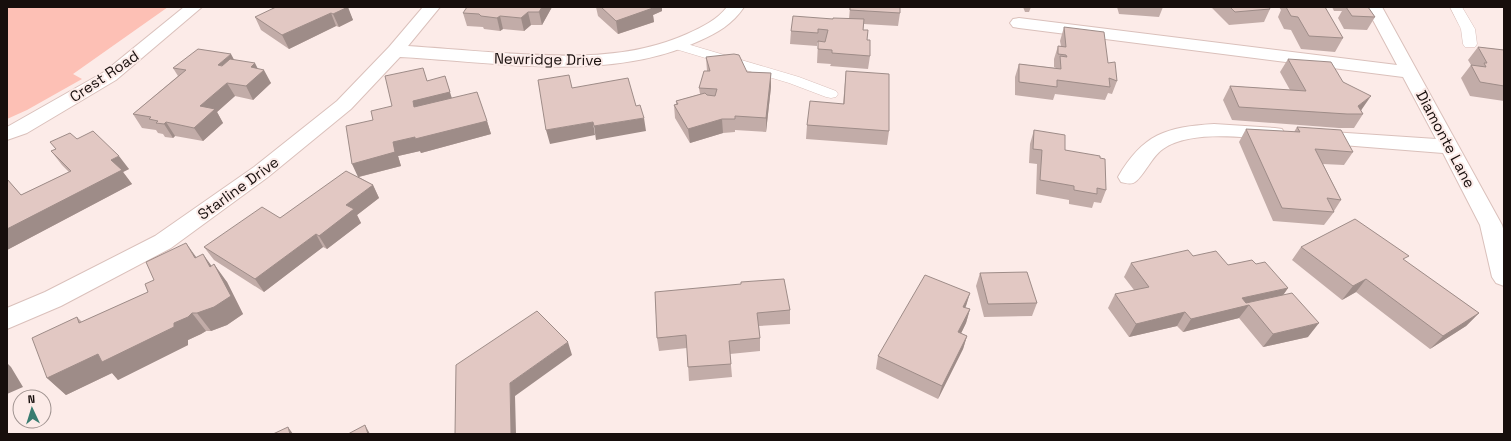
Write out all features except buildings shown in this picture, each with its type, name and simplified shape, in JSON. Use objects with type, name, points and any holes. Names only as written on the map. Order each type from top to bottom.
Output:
[{"type":"street","name":"Crest Road","points":[[7,134],[20,129],[110,76],[194,7]]},
{"type":"street","name":"Starline Drive","points":[[7,319],[53,299],[163,242],[261,172],[344,105],[395,51],[432,7]]},
{"type":"street","name":"Newridge Drive","points":[[395,51],[562,62],[612,60],[655,52],[689,41],[716,26],[736,7]]},
{"type":"street","name":"Diamonte Lane","points":[[1374,7],[1450,147],[1490,225],[1504,277]]},
{"type":"street","points":[[1019,23],[1410,72]]},
{"type":"street","points":[[1128,177],[1156,144],[1174,135],[1213,131],[1295,135],[1450,147]]},
{"type":"lane","points":[[1456,7],[1468,30],[1470,44]]},
{"type":"lane","points":[[677,45],[786,78],[831,94]]},
{"type":"shaded area","points":[[7,7],[168,7],[73,74],[82,79],[27,110],[7,119]]}]
